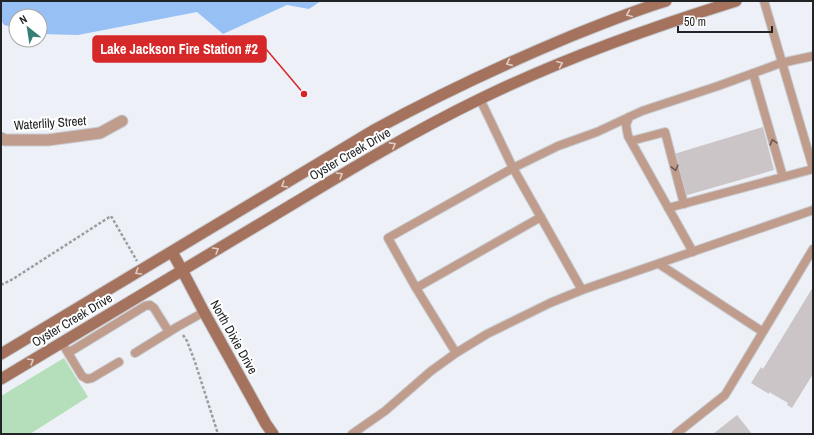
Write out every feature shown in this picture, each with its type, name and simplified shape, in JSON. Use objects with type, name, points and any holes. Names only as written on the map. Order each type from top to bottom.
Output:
[{"type":"main road","name":"Oyster Creek Drive","points":[[1,354],[374,130],[418,106],[529,54],[589,29],[666,1]]},
{"type":"main road","name":"Oyster Creek Drive","points":[[1,379],[358,164],[480,99],[595,50],[686,17],[736,1]]},
{"type":"main road","name":"North Dixie Drive","points":[[172,252],[266,424],[273,434]]},
{"type":"street","name":"Waterlily Street","points":[[1,138],[5,140],[48,140],[100,133],[122,121]]},
{"type":"lane","points":[[668,208],[813,169],[764,1]]},
{"type":"lane","points":[[456,353],[416,288],[388,238],[513,168],[558,146],[597,132],[642,111],[781,63],[813,56]]},
{"type":"lane","points":[[753,73],[783,177]]},
{"type":"lane","points":[[480,99],[513,168],[582,290]]},
{"type":"lane","points":[[629,117],[626,125],[631,141],[693,252]]},
{"type":"lane","points":[[631,141],[665,132],[684,204]]},
{"type":"lane","points":[[352,434],[385,411],[431,371],[456,353],[493,331],[550,303],[582,290],[813,210]]},
{"type":"lane","points":[[416,288],[541,217]]},
{"type":"lane","points":[[676,434],[725,395],[813,249]]},
{"type":"lane","points":[[659,264],[763,332]]},
{"type":"lane","points":[[68,353],[145,306],[150,305],[154,308],[169,332]]},
{"type":"lane","points":[[135,353],[204,312]]},
{"type":"lane","points":[[106,316],[112,326]]},
{"type":"lane","points":[[62,343],[82,376],[87,379],[92,378],[119,362]]},
{"type":"path","points":[[1,285],[13,279],[110,216]]},
{"type":"green space","points":[[64,358],[88,397],[30,434],[1,434],[1,396]]},
{"type":"water","points":[[1,1],[321,1],[309,9],[287,5],[223,34],[197,12],[78,35],[48,34],[48,8],[8,8],[8,26],[4,25],[1,20]]},
{"type":"building","points":[[763,127],[774,170],[684,196],[674,154]]},
{"type":"building","points":[[813,287],[813,374],[792,408],[787,405],[788,403],[751,383],[761,367],[763,369]]},
{"type":"building","points":[[737,415],[752,434],[713,434]]},
{"type":"place","name":"Lake Jackson Fire Station #2","points":[[304,94]]}]
